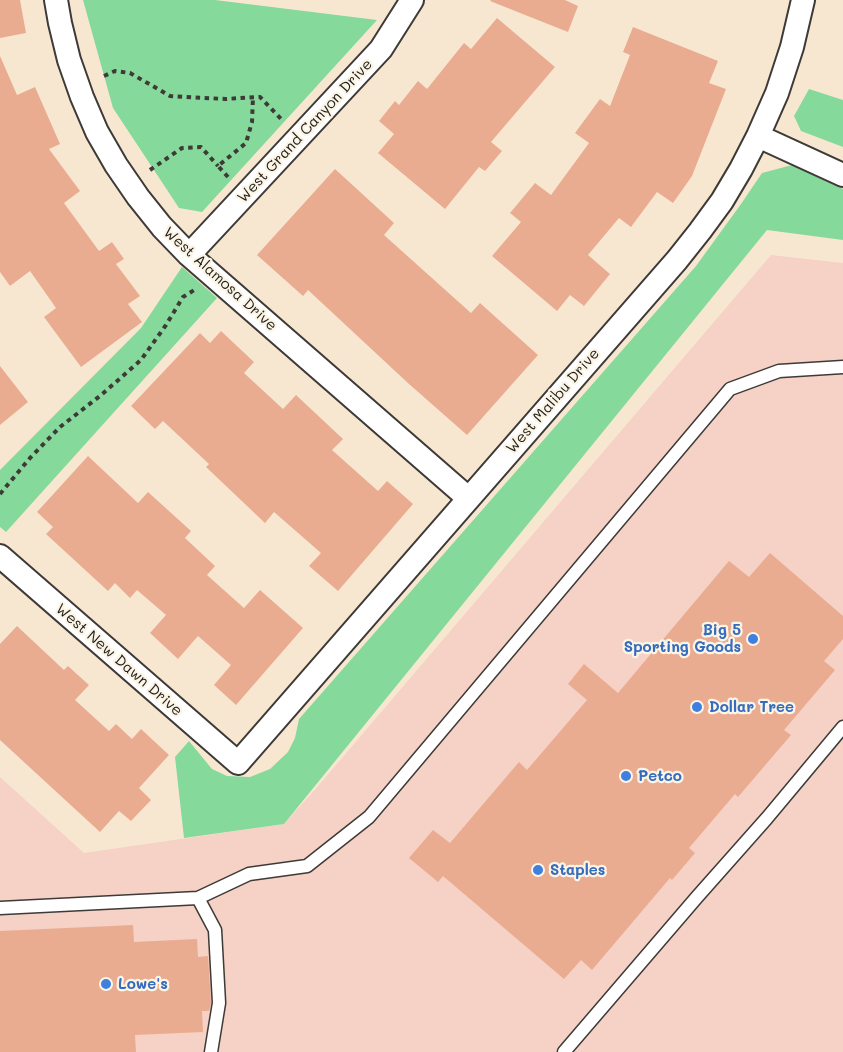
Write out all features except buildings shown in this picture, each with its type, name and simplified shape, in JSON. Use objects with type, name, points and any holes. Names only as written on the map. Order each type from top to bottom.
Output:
[{"type":"street","name":"West Alamosa Drive","points":[[56,0],[69,60],[81,97],[97,132],[116,165],[162,227],[189,255],[468,498]]},
{"type":"street","name":"West Grand Canyon Drive","points":[[189,255],[381,49],[412,0]]},
{"type":"street","name":"West Malibu Drive","points":[[238,763],[700,231],[722,201],[758,136],[781,81],[803,0]]},
{"type":"street","points":[[758,136],[843,176]]},
{"type":"street","name":"West New Dawn Drive","points":[[0,556],[238,763]]},
{"type":"lane","points":[[0,908],[198,898],[249,874],[307,866],[369,817],[730,389],[779,370],[843,367]]},
{"type":"lane","points":[[564,1052],[843,727]]},
{"type":"lane","points":[[198,898],[215,930],[219,1003],[211,1052]]},
{"type":"path","points":[[104,76],[115,71],[130,73],[170,96],[225,99],[260,97],[283,122]]},
{"type":"path","points":[[218,166],[246,143],[252,122],[253,97]]},
{"type":"path","points":[[150,170],[182,148],[201,147],[228,177]]},
{"type":"path","points":[[0,494],[60,427],[141,360],[183,297],[214,276]]},
{"type":"shaded area","points":[[771,255],[843,263],[843,1052],[0,1052],[0,777],[84,853],[284,824]]},
{"type":"green space","points":[[83,0],[215,0],[377,20],[202,212],[179,208],[113,108]]},
{"type":"green space","points":[[809,89],[843,100],[843,147],[801,131],[794,116]]},
{"type":"green space","points":[[792,165],[843,189],[843,240],[767,230],[284,824],[184,838],[175,757],[189,741],[212,769],[227,776],[250,777],[270,769],[288,752],[295,738],[299,719],[696,266],[762,173]]},
{"type":"green space","points":[[182,267],[217,298],[6,532],[0,527],[0,470],[141,328]]},
{"type":"place","name":"Big 5 Sporting Goods","points":[[753,639]]},
{"type":"place","name":"Dollar Tree","points":[[697,707]]},
{"type":"place","name":"Petco","points":[[626,776]]},
{"type":"place","name":"Staples","points":[[538,870]]},
{"type":"place","name":"Lowe's","points":[[106,984]]}]
